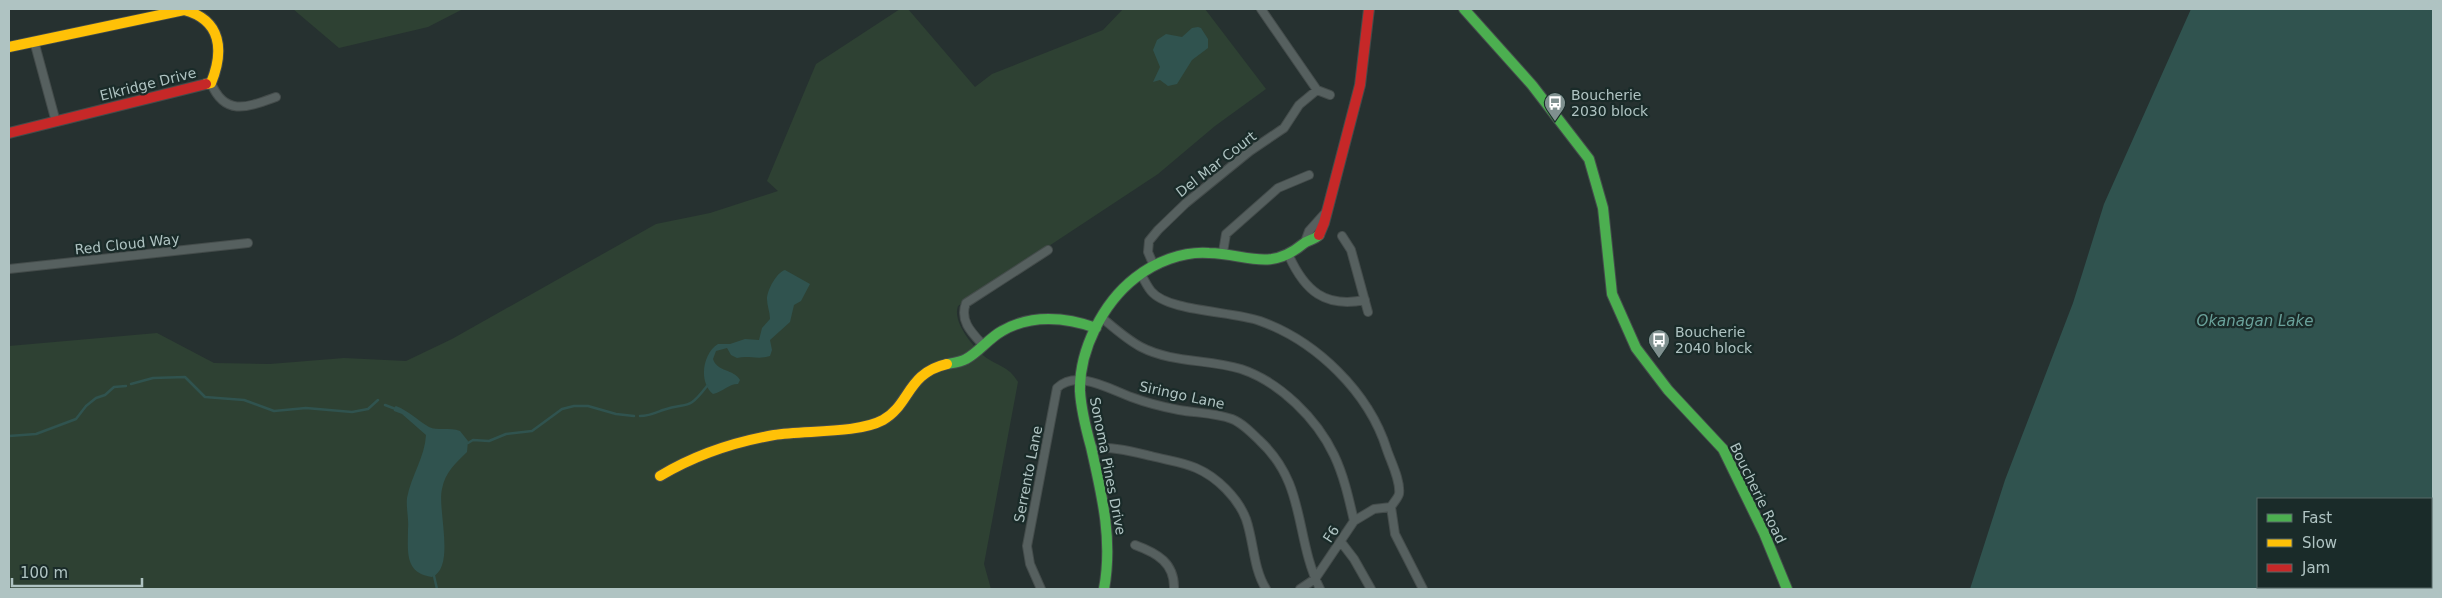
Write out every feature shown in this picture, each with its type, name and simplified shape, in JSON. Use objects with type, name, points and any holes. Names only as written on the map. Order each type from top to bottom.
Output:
[{"type":"street","points":[[1261,9],[1317,90],[1330,95]]},
{"type":"street","points":[[1365,300],[1350,303],[1336,302],[1310,289],[1297,274],[1289,256],[1305,242],[1314,238],[1326,224],[1326,212],[1356,103],[1369,26],[1369,9]]},
{"type":"street","name":"Boucherie Road","points":[[1464,9],[1532,85],[1589,159],[1603,208],[1612,294],[1636,348],[1668,390],[1724,449],[1764,533],[1787,589]]},
{"type":"street","name":"Elkridge Drive","points":[[9,47],[184,10],[197,12],[209,22],[218,42],[220,58],[211,83],[9,133]]},
{"type":"street","points":[[34,41],[56,122]]},
{"type":"street","points":[[211,83],[217,96],[225,103],[236,106],[247,107],[276,97]]},
{"type":"street","name":"Del Mar Court","points":[[1154,266],[1148,252],[1149,241],[1158,230],[1186,202],[1250,151],[1284,128],[1299,104],[1317,90]]},
{"type":"street","points":[[1223,252],[1226,234],[1278,188],[1309,176]]},
{"type":"street","points":[[1342,236],[1351,250],[1368,312]]},
{"type":"street","name":"Red Cloud Way","points":[[9,269],[248,243]]},
{"type":"street","points":[[984,346],[965,321],[963,310],[966,303],[1048,250]]},
{"type":"street","name":"Sonoma Pines Drive","points":[[1104,589],[1109,545],[1082,408],[1081,379],[1085,354],[1101,317],[1118,293],[1141,274],[1175,257],[1196,253],[1223,252],[1266,261],[1289,256]]},
{"type":"street","points":[[1141,274],[1152,292],[1166,301],[1190,308],[1218,311],[1259,320],[1286,333],[1315,350],[1349,385],[1367,409],[1386,444],[1398,481],[1398,494],[1390,507],[1395,534],[1423,589]]},
{"type":"street","points":[[1101,317],[1141,347],[1175,358],[1241,369],[1268,382],[1281,392],[1318,428],[1334,455],[1348,494],[1354,521]]},
{"type":"street","points":[[660,476],[687,460],[722,448],[774,435],[864,426],[884,420],[896,410],[916,380],[939,366],[966,360],[1002,331],[1023,322],[1051,319],[1075,320],[1096,328]]},
{"type":"street","name":"Siringo Lane","points":[[1081,379],[1145,402],[1233,419],[1248,429],[1272,452],[1285,472],[1296,501],[1305,545],[1315,580],[1320,589]]},
{"type":"street","name":"Serrento Lane","points":[[1040,589],[1030,564],[1027,546],[1057,388],[1064,381],[1081,379]]},
{"type":"street","points":[[1091,449],[1110,447],[1135,452],[1196,467],[1214,478],[1233,496],[1246,517],[1258,569],[1266,589]]},
{"type":"street","name":"F6","points":[[1300,589],[1315,580],[1354,521],[1374,509],[1390,507]]},
{"type":"street","points":[[1341,542],[1371,589]]},
{"type":"street","points":[[1135,545],[1156,552],[1172,574],[1174,589]]},
{"type":"shaded area","points":[[293,9],[463,9],[428,27],[339,48]]},
{"type":"shaded area","points":[[900,9],[908,9],[975,87],[992,74],[1103,30],[1123,9],[1205,9],[1266,89],[1215,126],[1158,174],[958,306],[958,319],[969,340],[989,360],[1007,369],[1018,382],[984,564],[991,589],[9,589],[9,346],[157,333],[214,363],[270,364],[344,358],[406,361],[452,339],[656,224],[710,213],[778,191],[767,181],[816,64]]},
{"type":"water","name":"Okanagan Lake","points":[[2191,9],[2433,9],[2433,589],[1970,589],[2005,480],[2073,303],[2104,204]]},
{"type":"water","points":[[1192,28],[1201,28],[1208,39],[1208,48],[1192,60],[1177,84],[1168,86],[1160,80],[1153,82],[1160,67],[1153,50],[1157,40],[1166,34],[1182,37]]},
{"type":"water","points":[[785,270],[810,284],[801,301],[794,305],[790,322],[770,340],[772,350],[770,356],[737,358],[731,355],[727,348],[716,351],[713,359],[715,363],[737,376],[740,380],[738,384],[731,385],[713,394],[708,389],[704,375],[704,368],[709,354],[718,344],[730,344],[745,339],[759,340],[762,328],[770,319],[767,299],[769,291],[776,278]]},
{"type":"water","points":[[396,406],[429,427],[460,431],[468,441],[467,452],[452,468],[443,483],[441,498],[444,537],[443,562],[439,571],[432,577],[416,571],[409,560],[408,553],[407,498],[423,451],[426,435],[402,414],[394,411],[393,408]]},
{"type":"waterway","points":[[131,384],[153,378],[185,377],[205,397],[244,400],[274,411],[306,408],[352,412],[368,409],[378,400]]},
{"type":"waterway","points":[[9,436],[36,434],[76,419],[86,406],[96,398],[105,395],[114,387],[126,386]]},
{"type":"waterway","points":[[640,416],[649,415],[671,407],[687,405],[695,400],[707,386]]},
{"type":"waterway","points":[[385,405],[393,408]]},
{"type":"waterway","points":[[468,443],[473,440],[489,441],[506,434],[532,431],[562,409],[574,406],[588,406],[616,414],[634,416]]},
{"type":"waterway","points":[[434,576],[437,589]]},
{"type":"traffic: fast","points":[[1464,9],[1532,85],[1589,159],[1603,208],[1612,294],[1636,348],[1668,390],[1723,449],[1764,533],[1787,589]]},
{"type":"traffic: fast","points":[[1104,589],[1107,553],[1105,518],[1081,405],[1080,391],[1084,360],[1095,328],[1103,314],[1123,288],[1135,278],[1151,267],[1170,259],[1199,253],[1268,259],[1291,252],[1319,235]]},
{"type":"traffic: fast","points":[[947,364],[966,359],[997,334],[1025,322],[1049,319],[1073,321],[1096,328]]},
{"type":"traffic: slow","points":[[9,47],[184,10],[206,21],[213,29],[217,38],[218,60],[211,83],[206,84]]},
{"type":"traffic: slow","points":[[660,476],[673,468],[715,450],[744,441],[786,433],[859,428],[883,420],[892,414],[924,374],[934,368],[947,364]]},
{"type":"traffic: jam","points":[[1319,235],[1324,223],[1360,85],[1369,9]]},
{"type":"traffic: jam","points":[[9,133],[206,84]]},
{"type":"place","name":"Boucherie 2030 block","points":[[1555,122]]},
{"type":"place","name":"Boucherie 2040 block","points":[[1659,359]]}]
